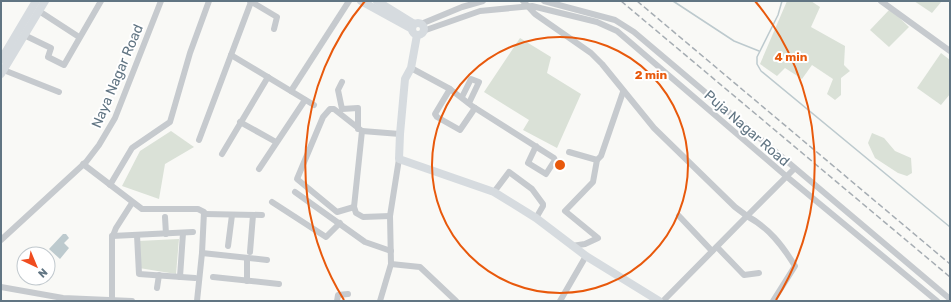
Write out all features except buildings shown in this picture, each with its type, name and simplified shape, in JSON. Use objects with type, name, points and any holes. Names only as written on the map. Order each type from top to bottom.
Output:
[{"type":"main road","points":[[1,60],[36,1]]},
{"type":"main road","points":[[2,71],[45,1]]},
{"type":"main road","points":[[361,1],[418,28]]},
{"type":"main road","points":[[377,1],[418,28]]},
{"type":"main road","points":[[418,28],[411,68],[405,79],[399,159],[494,192],[536,218],[586,256],[659,301]]},
{"type":"street","points":[[24,35],[51,48],[48,57],[64,65],[79,36],[101,1]]},
{"type":"street","name":"Naya Nagar Road","points":[[1,240],[83,164],[99,145],[115,118],[161,1]]},
{"type":"street","points":[[110,186],[132,148],[170,122],[190,54],[209,1]]},
{"type":"street","points":[[199,140],[251,1],[277,17],[274,29]]},
{"type":"street","points":[[291,91],[349,1]]},
{"type":"street","points":[[418,28],[462,7],[483,1]]},
{"type":"street","name":"Puja Nagar Road","points":[[544,1],[615,20],[631,30],[950,299]]},
{"type":"street","points":[[881,1],[950,51]]},
{"type":"street","points":[[524,4],[591,53],[602,64],[623,92],[654,128],[735,207],[770,232],[783,246],[795,266],[773,301]]},
{"type":"street","name":"Puja Nagar Road","points":[[418,28],[480,11],[524,4],[598,22],[617,30],[786,176],[937,301]]},
{"type":"street","points":[[39,11],[79,36]]},
{"type":"street","points":[[624,37],[631,30]]},
{"type":"street","points":[[231,55],[314,105]]},
{"type":"street","points":[[411,68],[450,88],[475,108],[536,146],[554,158],[555,160],[546,174],[528,164],[536,146]]},
{"type":"street","points":[[2,71],[59,92]]},
{"type":"street","points":[[222,154],[268,77]]},
{"type":"street","points":[[462,97],[471,80],[479,82],[469,103]]},
{"type":"street","points":[[342,82],[338,90],[342,109],[358,108],[360,130],[354,207],[356,213],[363,217],[390,216]]},
{"type":"street","points":[[450,88],[435,114],[437,117],[460,130],[475,108]]},
{"type":"street","points":[[572,246],[585,244],[598,238],[566,211],[593,182],[598,160],[601,156],[623,92]]},
{"type":"street","points":[[258,169],[305,100]]},
{"type":"street","points":[[354,207],[337,212],[297,179],[323,117],[330,109],[334,109],[360,130],[400,134]]},
{"type":"street","points":[[240,122],[276,142]]},
{"type":"street","points":[[569,152],[598,160]]},
{"type":"street","points":[[380,301],[391,264],[390,216],[399,159]]},
{"type":"street","points":[[83,164],[132,203],[142,209],[198,209],[205,214],[262,215]]},
{"type":"street","points":[[663,301],[794,169]]},
{"type":"street","points":[[494,192],[506,172],[509,172],[532,189],[543,204],[536,218]]},
{"type":"street","points":[[295,192],[365,242],[391,251]]},
{"type":"street","points":[[272,202],[326,237],[340,223]]},
{"type":"street","points":[[112,299],[112,236],[132,203]]},
{"type":"street","points":[[197,301],[205,214]]},
{"type":"street","points":[[228,246],[232,214]]},
{"type":"street","points":[[247,281],[254,215]]},
{"type":"street","points":[[679,216],[744,275],[759,273]]},
{"type":"street","points":[[165,217],[166,234]]},
{"type":"street","points":[[112,236],[192,232]]},
{"type":"street","points":[[180,277],[183,233]]},
{"type":"street","points":[[137,235],[138,273],[195,278]]},
{"type":"street","points":[[202,253],[249,255],[267,260]]},
{"type":"street","points":[[560,301],[586,256]]},
{"type":"street","points":[[391,264],[420,267],[456,301]]},
{"type":"street","points":[[158,288],[159,276]]},
{"type":"street","points":[[213,277],[278,284]]},
{"type":"street","points":[[1,287],[71,300],[112,299],[132,301]]},
{"type":"street","points":[[337,301],[340,294],[348,294]]},
{"type":"shaded area","points":[[787,1],[811,1],[820,7],[811,27],[845,46],[844,65],[850,71],[841,78],[841,95],[835,100],[827,94],[833,79],[812,65],[802,79],[785,68],[777,76],[760,64]]},
{"type":"shaded area","points":[[914,1],[942,1],[932,13]]},
{"type":"shaded area","points":[[890,9],[909,27],[889,47],[870,30]]},
{"type":"shaded area","points":[[520,38],[551,57],[547,73],[581,94],[557,148],[523,130],[529,120],[484,92]]},
{"type":"shaded area","points":[[941,53],[950,60],[950,94],[941,105],[917,88]]},
{"type":"shaded area","points":[[171,131],[194,147],[165,164],[159,199],[122,186],[140,151]]},
{"type":"shaded area","points":[[872,133],[884,138],[895,151],[911,158],[912,173],[907,176],[898,173],[875,158],[868,143]]},
{"type":"shaded area","points":[[63,234],[66,234],[69,238],[64,243],[69,248],[60,259],[56,255],[56,246],[52,246]]},
{"type":"shaded area","points":[[179,239],[176,274],[139,268],[138,241]]},
{"type":"waterway","points":[[673,1],[734,41],[759,51]]},
{"type":"waterway","points":[[782,1],[778,15],[757,57],[757,64],[761,71],[950,227]]},
{"type":"railway","points":[[621,1],[950,277]]},
{"type":"railway","points":[[637,1],[950,264]]}]
